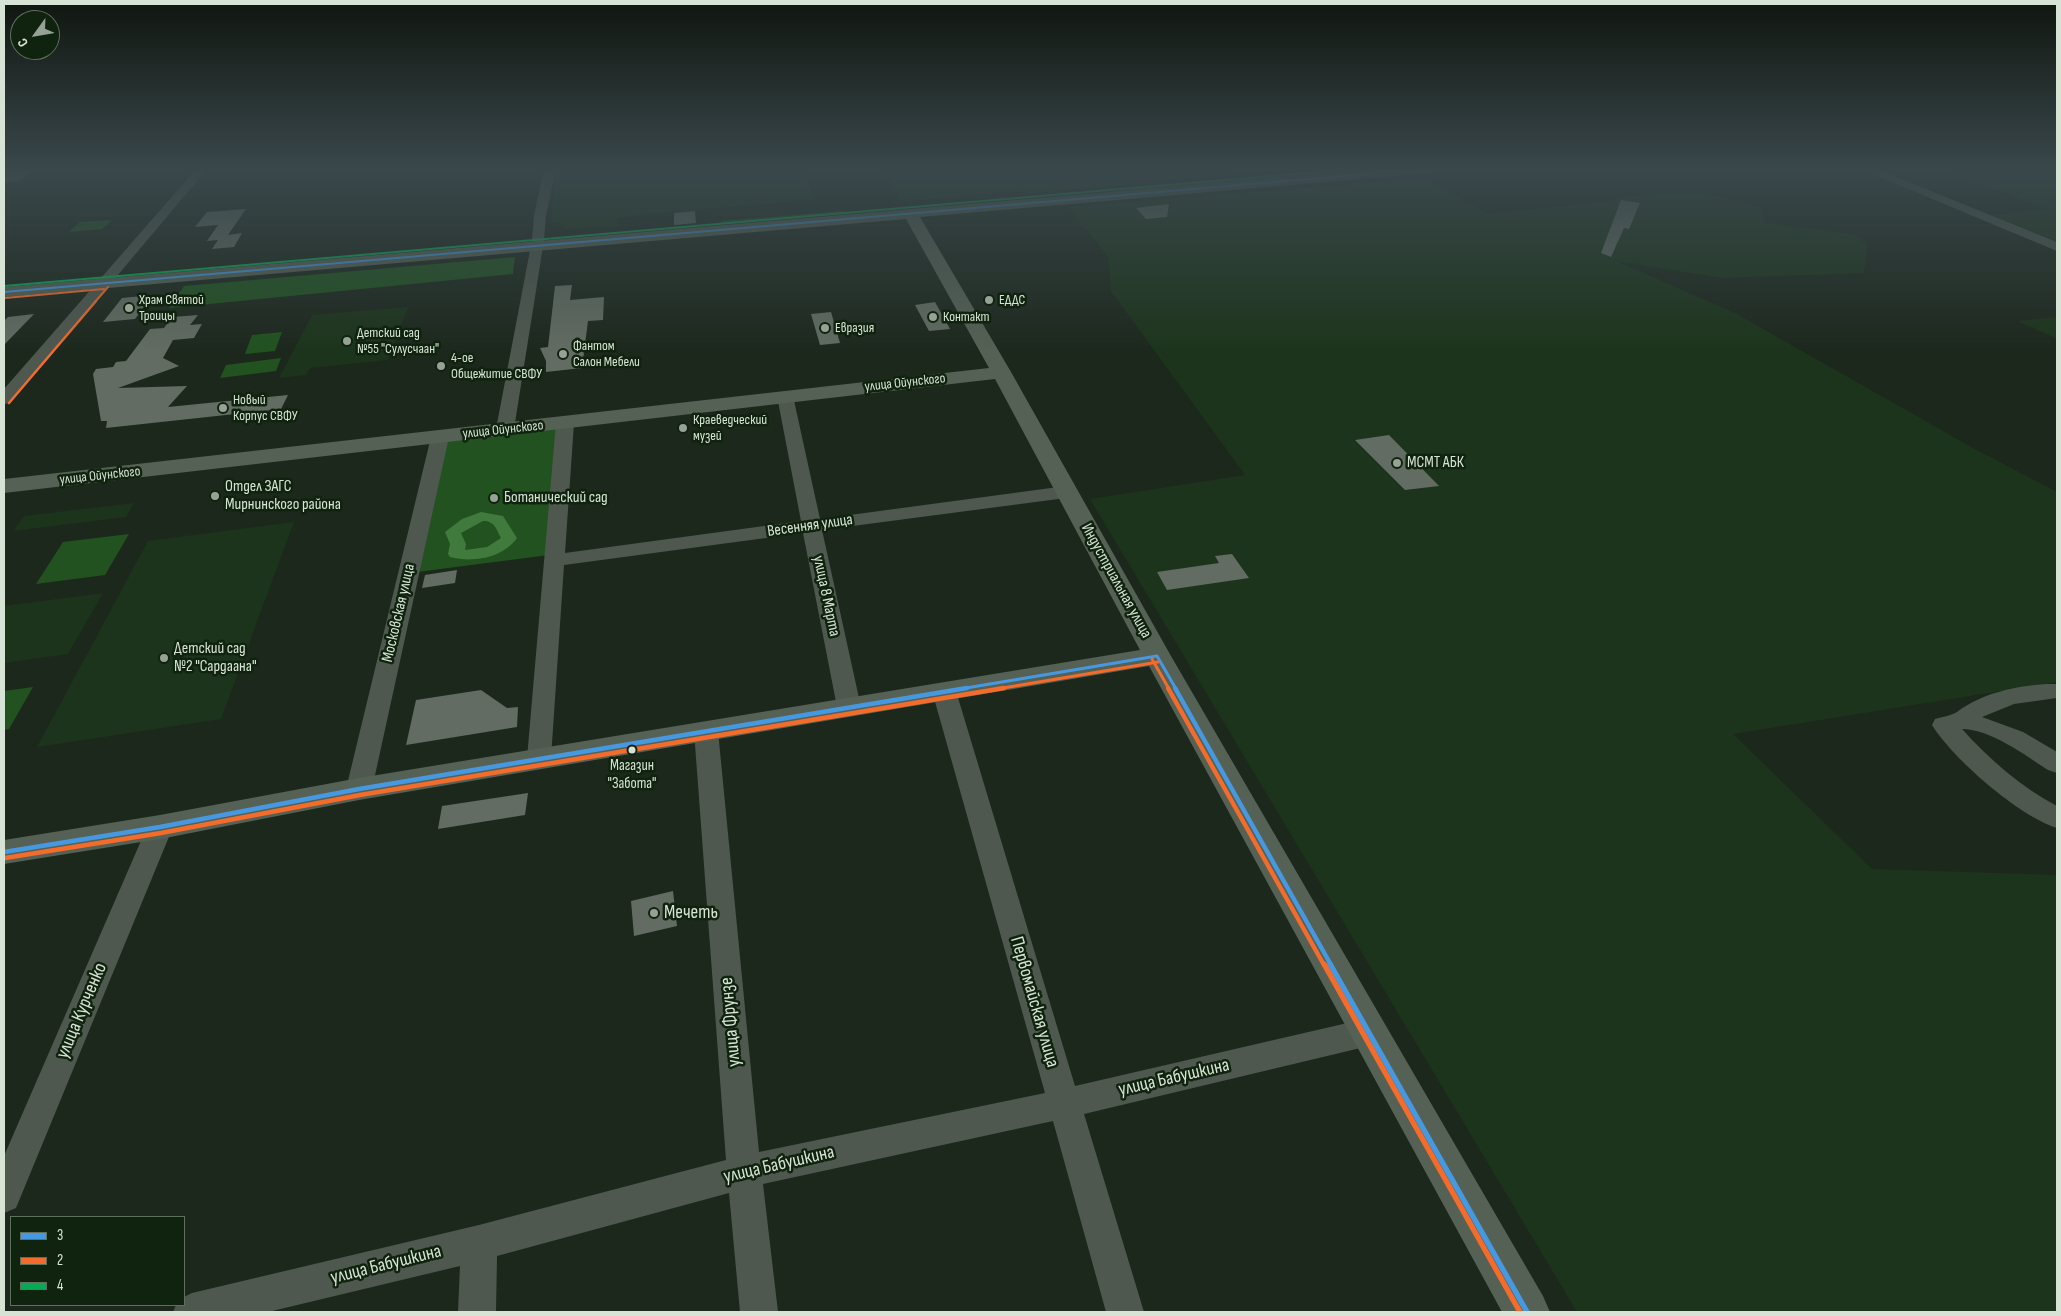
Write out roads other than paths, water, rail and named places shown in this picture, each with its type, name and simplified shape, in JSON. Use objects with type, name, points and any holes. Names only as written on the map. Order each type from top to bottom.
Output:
[{"type":"main road","points":[[4,292],[731,229]]},
{"type":"main road","name":"Индустриальная улица","points":[[919,229],[1001,372],[1157,656],[1527,1312]]},
{"type":"main road","name":"улица Ойунского","points":[[4,486],[1001,372]]},
{"type":"main road","points":[[4,852],[160,827],[359,789],[540,746],[706,731],[1157,656]]},
{"type":"street","points":[[4,400],[150,229]]},
{"type":"street","points":[[505,428],[539,229]]},
{"type":"street","points":[[2014,229],[2057,247]]},
{"type":"street","name":"улица 8 Марта","points":[[785,396],[849,707]]},
{"type":"street","points":[[540,746],[565,423]]},
{"type":"street","name":"Московская улица","points":[[359,789],[440,437]]},
{"type":"street","name":"Весенняя улица","points":[[554,560],[1066,492]]},
{"type":"street","points":[[1967,721],[1967,715],[1981,706],[2045,690],[2057,691]]},
{"type":"street","name":"Первомайская улица","points":[[944,691],[1125,1312]]},
{"type":"street","points":[[2057,764],[2016,737],[1989,726],[1967,721],[1953,721],[1944,725],[1964,748],[2012,789],[2057,818]]},
{"type":"street","name":"улица Фрунзе","points":[[706,731],[744,1172],[759,1312]]},
{"type":"street","name":"улица Курченко","points":[[4,1196],[160,827]]},
{"type":"street","name":"улица Бабушкина","points":[[192,1312],[234,1307],[744,1172],[1064,1104],[1369,1032]]},
{"type":"street","points":[[477,1312],[479,1243]]},
{"type":"waterway","points":[[481,516],[494,517],[500,521],[509,538],[499,547],[485,553],[456,554],[458,544],[453,532],[467,522],[481,516]]},
{"type":"place","name":"ЕДДС","points":[[989,300]]},
{"type":"place","name":"Храм Святой Троицы","points":[[129,308]]},
{"type":"place","name":"Контакт","points":[[933,317]]},
{"type":"place","name":"Евразия","points":[[825,328]]},
{"type":"place","name":"Детский сад №55 \"Сулусчаан\"","points":[[347,341]]},
{"type":"place","name":"Фантом Салон Мебели","points":[[563,354]]},
{"type":"place","name":"4-ое Общежитие СВФУ","points":[[441,366]]},
{"type":"place","name":"Новый Корпус СВФУ","points":[[223,408]]},
{"type":"place","name":"Краеведческий музей","points":[[683,428]]},
{"type":"place","name":"МСМТ АБК","points":[[1397,463]]},
{"type":"place","name":"Отдел ЗАГС Мирнинского района","points":[[215,496]]},
{"type":"place","name":"Ботанический сад","points":[[494,498]]},
{"type":"place","name":"Детский сад №2 \"Сардаана\"","points":[[164,658]]},
{"type":"place","name":"Магазин \"Забота\"","points":[[632,750]]},
{"type":"place","name":"Мечеть","points":[[654,913]]}]
